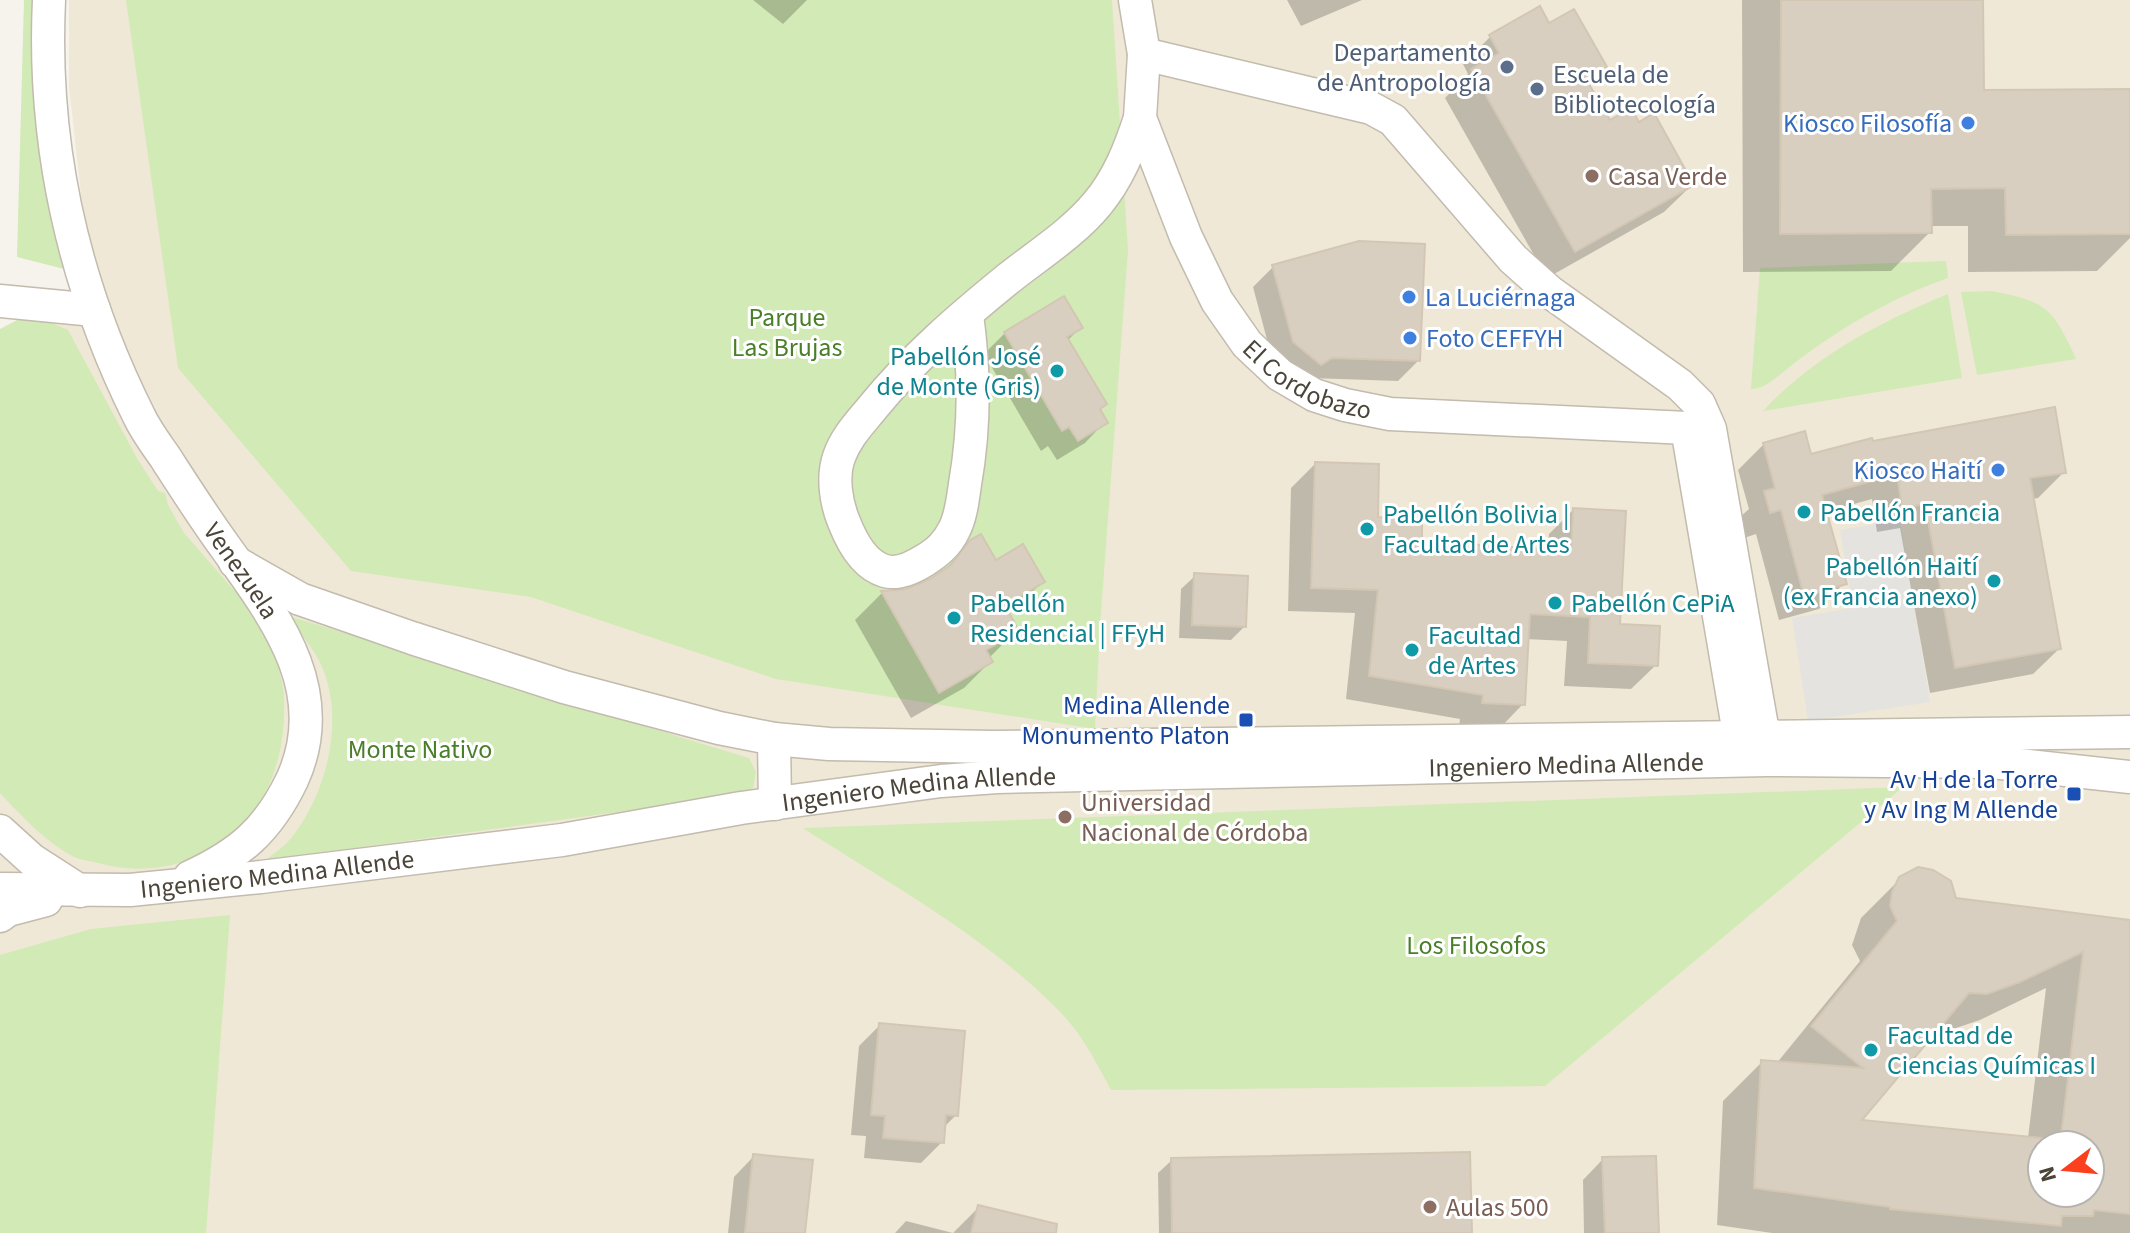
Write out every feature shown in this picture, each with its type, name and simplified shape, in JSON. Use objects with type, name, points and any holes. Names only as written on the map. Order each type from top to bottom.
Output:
[{"type":"street","name":"Venezuela","points":[[49,0],[47,49],[51,124],[62,198],[94,310],[140,418],[200,512],[284,633],[294,654],[304,692],[305,727],[297,769],[279,806],[260,832],[224,861],[169,887]]},
{"type":"street","name":"El Cordobazo","points":[[1135,0],[1144,54],[1140,118],[1186,237],[1217,301],[1247,344],[1280,375],[1314,395],[1390,414],[1699,428]]},
{"type":"street","points":[[1144,54],[1371,108],[1393,120],[1513,259],[1550,292],[1680,385],[1699,404],[1699,428],[1753,748]]},
{"type":"street","points":[[967,315],[972,352],[974,418],[956,528],[945,545],[917,566],[900,572],[885,571],[861,553],[850,539],[841,515],[835,485],[837,460],[847,439],[889,388],[967,315],[1096,205],[1116,179],[1140,118]]},
{"type":"street","points":[[0,301],[94,310]]},
{"type":"street","name":"Ingeniero Medina Allende","points":[[235,562],[300,599],[469,657],[564,687],[719,728],[774,739],[829,744],[994,747],[1753,748],[1992,762],[2130,777]]},
{"type":"street","name":"Ingeniero Medina Allende","points":[[0,889],[80,891],[169,887],[562,840],[775,804],[941,781],[2130,732]]},
{"type":"street","points":[[774,739],[775,804]]},
{"type":"street","points":[[0,831],[32,860],[80,891]]},
{"type":"street","points":[[0,916],[8,910],[80,891]]},
{"type":"shaded area","name":"Universidad Nacional de Córdoba","points":[[69,0],[2130,0],[2130,1233],[0,1233],[0,489],[31,311],[97,276],[83,212],[69,86]]},
{"type":"shaded area","points":[[1900,520],[1930,702],[1808,721],[1792,618],[1853,608],[1840,530]]},
{"type":"green space","points":[[24,0],[43,0],[72,271],[17,257]]},
{"type":"green space","name":"Parque Las Brujas","points":[[126,0],[1112,0],[1128,250],[1095,729],[776,679],[531,597],[351,571],[178,368]]},
{"type":"green space","points":[[1946,261],[1948,278],[1867,315],[1767,384],[1751,389],[1760,268]]},
{"type":"green space","points":[[1991,291],[2025,299],[2046,310],[2061,329],[2076,359],[1977,375],[1961,292]]},
{"type":"green space","points":[[1948,294],[1962,378],[1763,411],[1804,373],[1849,342]]},
{"type":"green space","points":[[19,319],[43,319],[68,330],[138,460],[158,491],[165,493],[168,505],[184,533],[239,596],[253,618],[280,645],[278,664],[284,691],[283,729],[278,759],[268,788],[252,813],[233,834],[210,850],[185,861],[157,868],[128,868],[77,858],[44,836],[0,793],[0,329]]},
{"type":"green space","name":"Monte Nativo","points":[[288,616],[749,758],[756,772],[753,788],[742,795],[266,860],[290,839],[305,818],[323,777],[332,732],[329,688],[322,667]]},
{"type":"green space","name":"Los Filosofos","points":[[1903,787],[1545,1086],[1111,1090],[1076,1030],[1033,986],[938,913],[803,828]]},
{"type":"green space","points":[[230,915],[206,1233],[0,1233],[0,955],[91,929]]},
{"type":"building","points":[[1781,0],[1983,0],[1984,90],[2130,89],[2130,234],[2006,235],[2005,188],[1931,189],[1932,233],[1780,234]]},
{"type":"building","name":"Casa Verde","points":[[1540,6],[1549,23],[1574,9],[1607,67],[1586,79],[1610,120],[1631,108],[1639,122],[1654,113],[1694,185],[1575,252],[1471,69],[1499,53],[1489,35]]},
{"type":"building","points":[[1359,241],[1425,244],[1420,361],[1332,358],[1321,365],[1293,342],[1272,265]]},
{"type":"building","name":"Pabellón José de Monte (Gris)","points":[[1064,296],[1083,328],[1067,337],[1107,404],[1100,409],[1108,423],[1078,441],[1069,427],[1062,431],[1004,332]]},
{"type":"building","name":"Pabellón Haití (ex Francia anexo)","points":[[2055,407],[2066,473],[2030,478],[2061,649],[1955,668],[1925,504],[1902,508],[1897,474],[1822,495],[1847,584],[1804,596],[1781,510],[1770,513],[1764,491],[1775,488],[1763,443],[1805,431],[1811,454],[1872,438],[1873,441]]},
{"type":"building","points":[[1315,462],[1379,464],[1378,517],[1422,518],[1422,541],[1571,551],[1573,508],[1626,511],[1620,624],[1660,626],[1658,666],[1588,663],[1590,617],[1530,614],[1525,705],[1482,703],[1483,695],[1369,676],[1378,590],[1311,588]]},
{"type":"building","name":"Pabellón Residencial | FFyH","points":[[981,534],[996,560],[1023,544],[1045,582],[1005,605],[1019,631],[986,650],[993,662],[939,693],[881,591],[906,589],[930,579],[951,565],[970,540]]},
{"type":"building","points":[[1194,573],[1248,576],[1246,627],[1192,625]]},
{"type":"building","name":"Facultad de Ciencias Químicas I","points":[[1918,867],[1933,870],[1951,881],[1956,898],[2130,920],[2130,1214],[2094,1210],[2093,1216],[2062,1216],[2061,1226],[1890,1209],[1754,1188],[1761,1060],[1863,1068],[1811,1026],[1897,921],[1890,906],[1899,877]],"holes":[[[2083,952],[2062,1129],[2106,1129],[2106,1209],[2026,1209],[2026,1136],[1862,1120],[1969,993],[1987,994]]]},
{"type":"building","points":[[879,1023],[965,1031],[958,1116],[946,1115],[944,1143],[883,1138],[885,1116],[871,1115]]},
{"type":"building","points":[[1470,1152],[1472,1233],[1172,1233],[1171,1158]]},
{"type":"building","points":[[753,1154],[813,1160],[805,1233],[745,1233]]},
{"type":"building","points":[[1656,1156],[1659,1233],[1605,1233],[1602,1157]]},
{"type":"building","points":[[978,1205],[1057,1224],[1056,1233],[971,1233]]},
{"type":"place","name":"Departamento de Antropología","points":[[1507,67]]},
{"type":"place","name":"Escuela de Bibliotecología","points":[[1537,89]]},
{"type":"place","name":"Kiosco Filosofía","points":[[1968,123]]},
{"type":"place","name":"Casa Verde","points":[[1592,176]]},
{"type":"place","name":"La Luciérnaga","points":[[1409,297]]},
{"type":"place","name":"Foto CEFFYH","points":[[1410,338]]},
{"type":"place","name":"Pabellón José de Monte (Gris)","points":[[1057,371]]},
{"type":"place","name":"Kiosco Haití","points":[[1998,470]]},
{"type":"place","name":"Pabellón Francia","points":[[1804,512]]},
{"type":"place","name":"Pabellón Bolivia | Facultad de Artes","points":[[1367,529]]},
{"type":"place","name":"Pabellón Haití (ex Francia anexo)","points":[[1994,581]]},
{"type":"place","name":"Pabellón CePiA","points":[[1555,603]]},
{"type":"place","name":"Pabellón Residencial | FFyH","points":[[954,618]]},
{"type":"place","name":"Facultad de Artes","points":[[1412,650]]},
{"type":"place","name":"Medina Allende Monumento Platon","points":[[1246,720]]},
{"type":"place","name":"Av H de la Torre y Av Ing M Allende","points":[[2074,794]]},
{"type":"place","name":"Universidad Nacional de Córdoba","points":[[1065,817]]},
{"type":"place","name":"Facultad de Ciencias Químicas I","points":[[1871,1050]]},
{"type":"place","name":"Aulas 500","points":[[1430,1207]]}]
